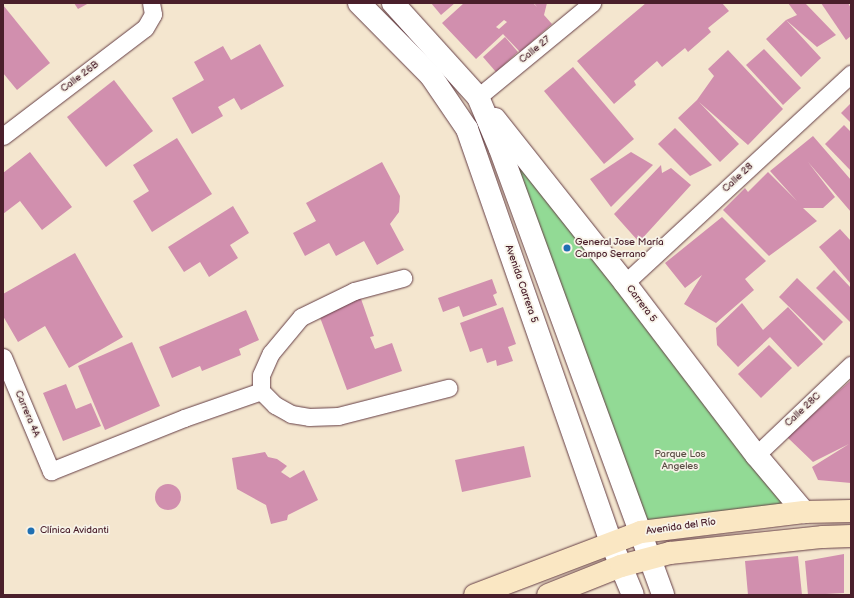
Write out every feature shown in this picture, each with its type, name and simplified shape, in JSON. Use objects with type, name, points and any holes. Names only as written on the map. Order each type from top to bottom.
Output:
[{"type":"main road","name":"Avenida del Río","points":[[475,595],[611,542],[641,532],[804,512],[851,511]]},
{"type":"main road","points":[[548,595],[621,566],[649,558],[823,537],[851,536]]},
{"type":"street","name":"Avenida Carrera 5","points":[[359,3],[432,76],[467,129],[611,542],[633,595]]},
{"type":"street","points":[[393,3],[478,97],[500,149],[663,595]]},
{"type":"street","name":"Calle 27","points":[[478,97],[592,3]]},
{"type":"street","name":"Calle 26B","points":[[3,136],[145,28],[152,9]]},
{"type":"street","name":"Calle 28","points":[[625,283],[851,74]]},
{"type":"street","name":"Carrera 5","points":[[478,97],[625,283],[756,455],[804,512]]},
{"type":"street","points":[[403,278],[348,294],[301,317],[271,353],[261,375],[261,390],[275,405],[291,414],[309,417],[338,416],[448,388]]},
{"type":"street","name":"Carrera 4A","points":[[3,356],[51,471],[261,390]]},
{"type":"street","name":"Calle 28C","points":[[756,455],[851,365]]},
{"type":"green space","name":"Parque Los Angeles","points":[[514,163],[529,170],[786,504],[642,521]]},
{"type":"building","points":[[74,3],[89,3],[78,9]]},
{"type":"building","points":[[431,3],[455,3],[441,15]]},
{"type":"building","points":[[464,3],[533,3],[537,7],[534,3],[547,3],[544,15],[552,24],[520,52],[503,34],[476,59],[442,23]],"holes":[[[504,20],[507,22],[499,29],[496,27]]]},
{"type":"building","points":[[646,3],[722,3],[729,11],[708,28],[711,32],[688,52],[685,48],[662,67],[657,61],[634,81],[636,85],[614,104],[577,61]]},
{"type":"building","points":[[788,3],[805,3],[836,35],[817,47],[786,20],[797,15]]},
{"type":"building","points":[[821,3],[848,3],[851,8],[851,36],[846,40]]},
{"type":"building","points":[[3,5],[50,63],[17,90],[3,73]]},
{"type":"building","points":[[786,20],[821,58],[801,77],[766,39]]},
{"type":"building","points":[[505,37],[518,52],[496,72],[483,57]]},
{"type":"building","points":[[260,44],[284,86],[241,110],[234,98],[218,107],[223,116],[192,134],[172,98],[204,80],[194,62],[223,46],[231,60]]},
{"type":"building","points":[[764,49],[801,88],[783,105],[746,65]]},
{"type":"building","points":[[728,50],[783,109],[748,145],[699,102],[739,144],[720,162],[678,118],[697,100],[714,76],[708,69]]},
{"type":"building","points":[[573,67],[634,139],[604,164],[544,91]]},
{"type":"building","points":[[114,80],[153,131],[106,167],[67,117]]},
{"type":"building","points":[[851,103],[851,123],[841,113]]},
{"type":"building","points":[[844,125],[851,132],[851,171],[825,144]]},
{"type":"building","points":[[675,128],[712,165],[690,176],[658,144]]},
{"type":"building","points":[[813,136],[851,180],[851,212],[808,162],[835,197],[823,208],[803,208],[817,221],[769,256],[723,210],[745,188],[748,192],[768,172],[797,201],[770,171]]},
{"type":"building","points":[[177,138],[212,194],[152,232],[133,201],[149,191],[133,165]]},
{"type":"building","points":[[30,152],[72,207],[42,230],[20,201],[3,214],[3,173]]},
{"type":"building","points":[[631,152],[653,165],[611,207],[590,179]]},
{"type":"building","points":[[382,162],[400,196],[399,212],[390,224],[404,250],[377,265],[364,241],[336,256],[329,243],[305,256],[293,233],[316,221],[306,203]]},
{"type":"building","points":[[661,165],[662,173],[671,168],[691,185],[639,242],[614,214]]},
{"type":"building","points":[[233,206],[249,233],[230,245],[238,258],[209,277],[200,262],[184,272],[168,247]]},
{"type":"building","points":[[722,217],[766,261],[745,279],[754,290],[716,323],[684,304],[702,275],[685,288],[665,263]]},
{"type":"building","points":[[840,229],[851,241],[851,284],[819,247]]},
{"type":"building","points":[[75,253],[123,337],[69,368],[45,326],[18,342],[3,316],[3,294]]},
{"type":"building","points":[[834,270],[851,288],[850,322],[816,288]]},
{"type":"building","points":[[797,278],[843,322],[824,341],[779,297]]},
{"type":"building","points":[[492,279],[497,293],[493,295],[497,305],[463,317],[459,306],[443,312],[438,298]]},
{"type":"building","points":[[360,296],[374,336],[370,337],[375,349],[392,343],[402,371],[347,390],[318,312]]},
{"type":"building","points":[[742,303],[763,330],[788,307],[823,344],[798,367],[770,337],[738,367],[717,345],[716,328]]},
{"type":"building","points":[[503,307],[516,344],[508,347],[513,361],[497,366],[496,360],[487,363],[482,348],[470,352],[460,323]]},
{"type":"building","points":[[246,310],[259,340],[239,349],[241,355],[202,371],[200,366],[172,378],[159,347]]},
{"type":"building","points":[[132,342],[160,406],[105,430],[78,366]]},
{"type":"building","points":[[769,345],[792,368],[761,398],[738,374]]},
{"type":"building","points":[[850,381],[851,483],[818,480],[812,467],[849,444],[813,462],[787,437]]},
{"type":"building","points":[[66,384],[76,409],[91,403],[101,426],[63,441],[43,393]]},
{"type":"building","points":[[524,446],[531,477],[462,492],[455,460]]},
{"type":"building","points":[[265,452],[268,457],[277,459],[287,466],[281,472],[290,478],[304,470],[318,500],[288,515],[287,520],[271,524],[266,505],[237,489],[232,458]]},
{"type":"building","points":[[168,484],[177,488],[181,497],[177,506],[168,510],[159,506],[155,497],[159,488]]},
{"type":"building","points":[[844,554],[844,593],[808,595],[805,561]]},
{"type":"building","points":[[798,556],[802,595],[748,595],[745,561]]},
{"type":"place","name":"General Jose María Campo Serrano","points":[[567,248]]},
{"type":"place","name":"Clínica Avidanti","points":[[31,531]]}]
